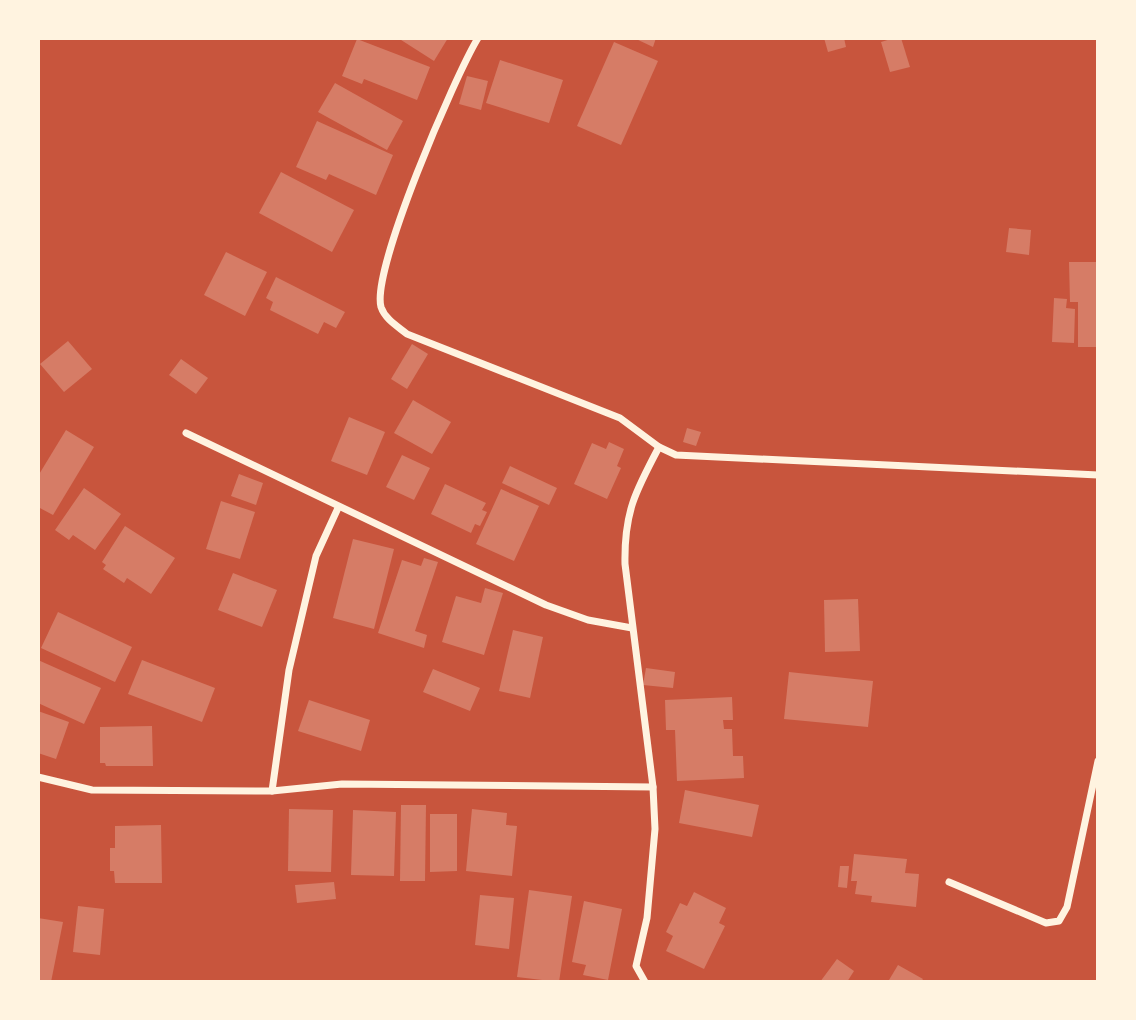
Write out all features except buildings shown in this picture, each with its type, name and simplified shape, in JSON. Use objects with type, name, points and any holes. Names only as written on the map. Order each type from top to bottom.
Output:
[{"type":"street","points":[[478,38],[425,152],[385,265],[380,292],[381,308],[388,319],[407,334],[620,418],[659,447],[676,455],[1097,475]]},
{"type":"street","points":[[186,433],[338,508],[546,605],[588,620],[632,628]]},
{"type":"street","points":[[645,982],[636,966],[647,918],[655,829],[653,787],[632,628],[624,536],[631,500],[659,447]]},
{"type":"street","points":[[272,791],[289,670],[316,556],[338,508]]},
{"type":"street","points":[[949,882],[1046,923],[1059,921],[1067,907],[1097,761]]},
{"type":"street","points":[[38,777],[92,790],[272,791],[342,784],[653,787]]}]
